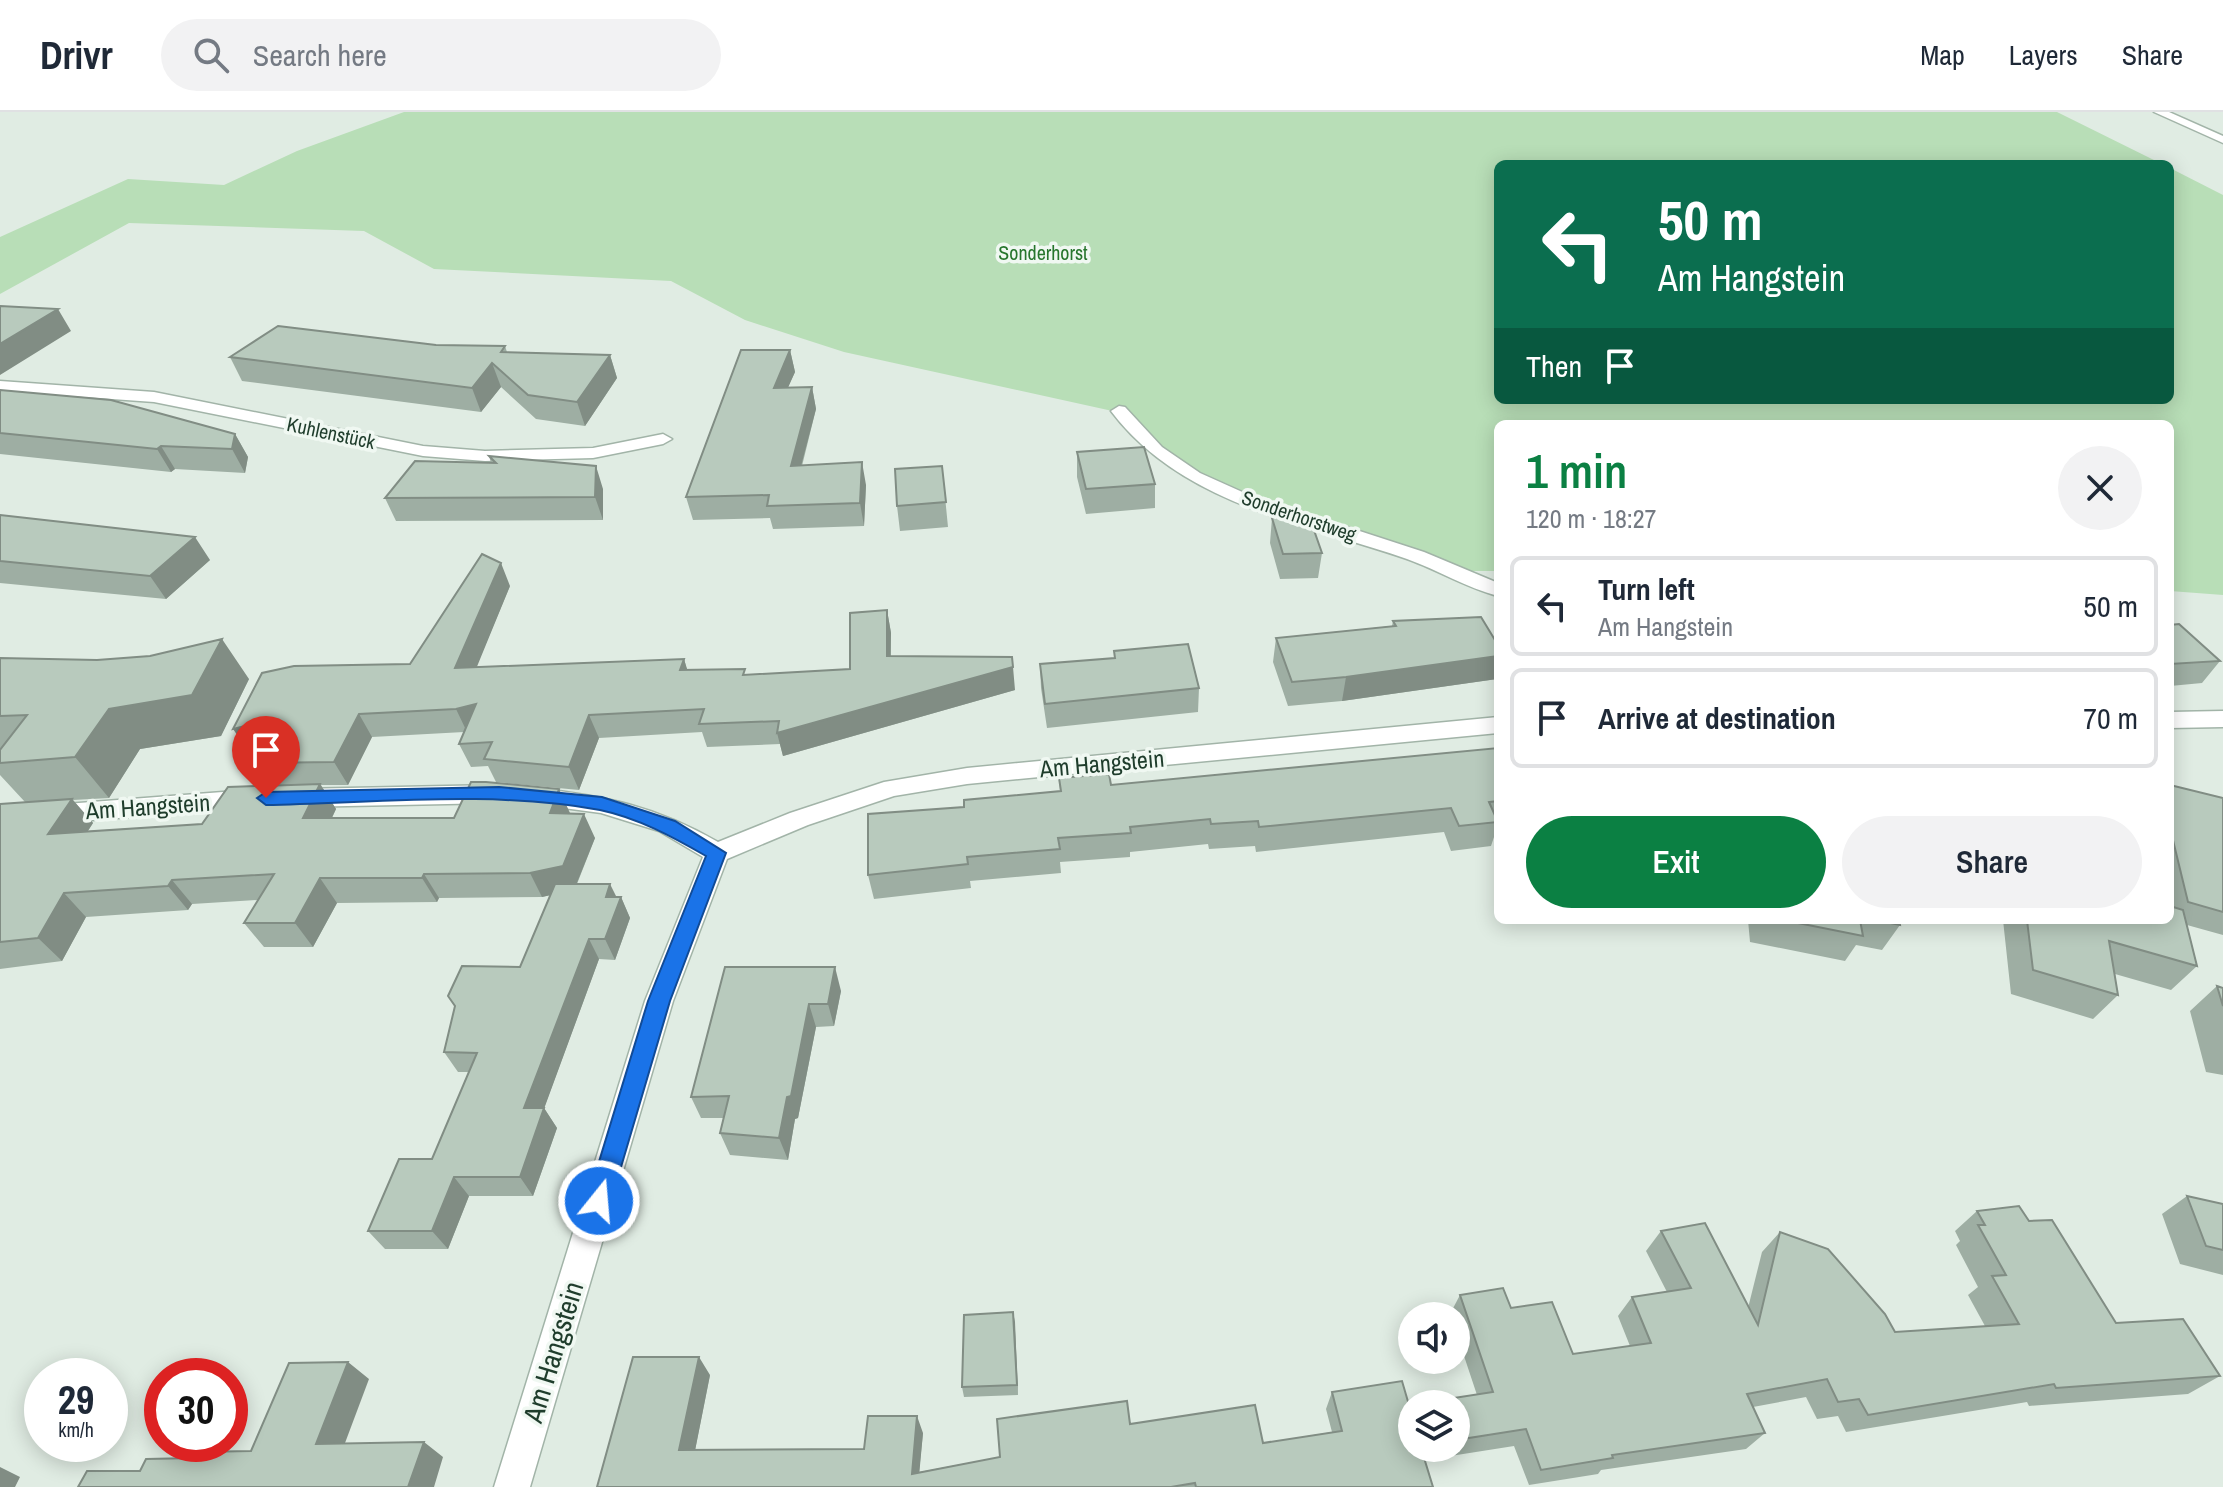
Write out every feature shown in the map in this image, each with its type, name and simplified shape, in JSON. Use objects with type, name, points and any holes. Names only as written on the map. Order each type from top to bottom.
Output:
[{"type":"street","points":[[2160,112],[2223,140]]},
{"type":"street","name":"Kuhlenstück","points":[[0,386],[154,397],[423,451],[485,456],[593,453],[663,439]]},
{"type":"street","name":"Sonderhorstweg","points":[[1119,411],[1156,451],[1194,477],[1243,499],[1417,556],[1494,588]]},
{"type":"street","points":[[2174,720],[2223,719]]},
{"type":"street","name":"Am Hangstein","points":[[512,1487],[659,1001],[717,853],[799,819],[892,788],[967,776],[1494,725]]},
{"type":"street","name":"Am Hangstein","points":[[0,818],[273,798],[499,794],[602,804],[668,825],[717,853]]},
{"type":"green space","name":"Sonderhorst","points":[[404,112],[2057,112],[2154,160],[1494,160],[1494,404],[2174,404],[2174,170],[2223,195],[2223,595],[2174,591],[2174,420],[1494,420],[1494,571],[1468,571],[1197,477],[1117,412],[844,352],[745,320],[671,281],[434,269],[364,231],[129,223],[0,294],[0,237],[128,179],[224,185],[297,151]]},
{"type":"building","points":[[0,306],[58,309],[0,344]]},
{"type":"building","points":[[278,326],[436,345],[505,346],[501,352],[610,355],[577,402],[528,395],[492,363],[472,388],[230,357]]},
{"type":"building","points":[[741,350],[790,350],[774,388],[812,387],[791,466],[862,462],[860,503],[767,506],[769,495],[686,497]]},
{"type":"building","points":[[0,390],[111,400],[235,434],[232,449],[161,446],[157,449],[0,433]]},
{"type":"building","points":[[1144,447],[1155,484],[1086,489],[1077,452]]},
{"type":"building","points":[[489,456],[596,466],[595,497],[385,498],[415,461],[496,463]]},
{"type":"building","points":[[942,466],[946,502],[897,506],[895,469]]},
{"type":"building","points":[[0,515],[195,537],[150,576],[0,561]]},
{"type":"building","points":[[1309,516],[1322,553],[1283,554],[1272,518]]},
{"type":"building","points":[[482,554],[501,563],[455,668],[684,659],[680,670],[745,669],[743,675],[850,669],[850,613],[887,610],[887,656],[1012,657],[1013,667],[777,733],[779,721],[699,724],[704,709],[589,715],[569,767],[484,759],[492,742],[459,744],[476,704],[456,709],[359,714],[334,762],[243,763],[269,720],[233,729],[262,673],[294,666],[410,664]]},
{"type":"building","points":[[1481,617],[1494,638],[1494,657],[1292,682],[1276,638],[1396,626],[1393,621]]},
{"type":"building","points":[[2179,624],[2220,661],[2174,664],[2174,625]]},
{"type":"building","points":[[222,639],[192,695],[109,709],[75,757],[0,763],[0,750],[27,715],[0,716],[0,658],[97,660],[150,656]]},
{"type":"building","points":[[1188,644],[1199,688],[1045,704],[1040,664],[1115,658],[1114,651]]},
{"type":"building","points":[[1494,748],[1494,801],[1489,802],[1494,822],[1459,826],[1451,808],[1259,827],[1258,821],[1211,824],[1210,819],[1130,827],[1131,833],[1058,838],[1060,849],[967,857],[968,864],[868,875],[868,814],[964,807],[964,800],[1061,791],[1059,778],[1109,774],[1111,785]]},
{"type":"building","points":[[471,782],[559,789],[550,813],[584,814],[563,866],[530,873],[424,874],[422,878],[320,878],[295,923],[244,923],[274,874],[172,880],[168,886],[64,893],[38,938],[0,942],[0,804],[72,799],[48,834],[202,824],[228,787],[320,784],[303,818],[454,818]]},
{"type":"building","points":[[2174,786],[2223,798],[2223,912],[2188,902],[2174,844]]},
{"type":"building","points":[[555,884],[610,884],[606,897],[621,897],[605,939],[589,939],[524,1108],[544,1108],[520,1177],[454,1177],[432,1231],[368,1231],[399,1159],[432,1159],[477,1053],[444,1052],[455,1006],[448,996],[462,966],[520,967]]},
{"type":"building","points":[[2174,907],[2183,910],[2197,966],[2109,941],[2118,995],[2033,970],[2027,924],[2174,924]]},
{"type":"building","points":[[1803,924],[1861,924],[1863,936]]},
{"type":"building","points":[[725,967],[835,967],[828,1004],[809,1004],[791,1096],[787,1097],[779,1138],[720,1133],[729,1096],[691,1097]]},
{"type":"building","points":[[2217,986],[2223,988],[2223,1006]]},
{"type":"building","points":[[2187,1196],[2223,1204],[2223,1250],[2206,1246]]},
{"type":"building","points":[[2019,1206],[2029,1221],[2052,1220],[2116,1323],[2183,1319],[2220,1376],[2056,1388],[2054,1384],[1868,1415],[1859,1399],[1838,1402],[1827,1379],[1747,1394],[1765,1433],[1612,1455],[1613,1458],[1541,1470],[1526,1429],[1470,1438],[1470,1396],[1493,1392],[1470,1324],[1470,1302],[1462,1302],[1460,1295],[1503,1288],[1511,1308],[1552,1302],[1573,1354],[1651,1343],[1632,1297],[1691,1288],[1661,1231],[1705,1223],[1758,1325],[1780,1232],[1828,1249],[1885,1314],[1895,1332],[2019,1324],[1992,1276],[2006,1275],[1978,1225],[1985,1225],[1977,1211]]},
{"type":"building","points":[[1013,1312],[1017,1385],[962,1387],[964,1315]]},
{"type":"building","points":[[633,1357],[699,1357],[679,1450],[864,1449],[868,1416],[917,1416],[912,1474],[1000,1457],[997,1419],[1127,1401],[1130,1424],[1255,1405],[1263,1443],[1342,1431],[1332,1392],[1402,1381],[1405,1390],[1398,1390],[1398,1462],[1425,1462],[1433,1487],[1196,1487],[1195,1483],[1171,1487],[597,1487]]},
{"type":"building","points":[[348,1362],[316,1444],[424,1442],[408,1487],[78,1487],[87,1471],[140,1471],[144,1462],[248,1462],[248,1451],[251,1451],[289,1363]]},
{"type":"route","points":[[266,798],[499,794],[602,804],[668,825],[717,853],[659,1001],[599,1201]]}]
